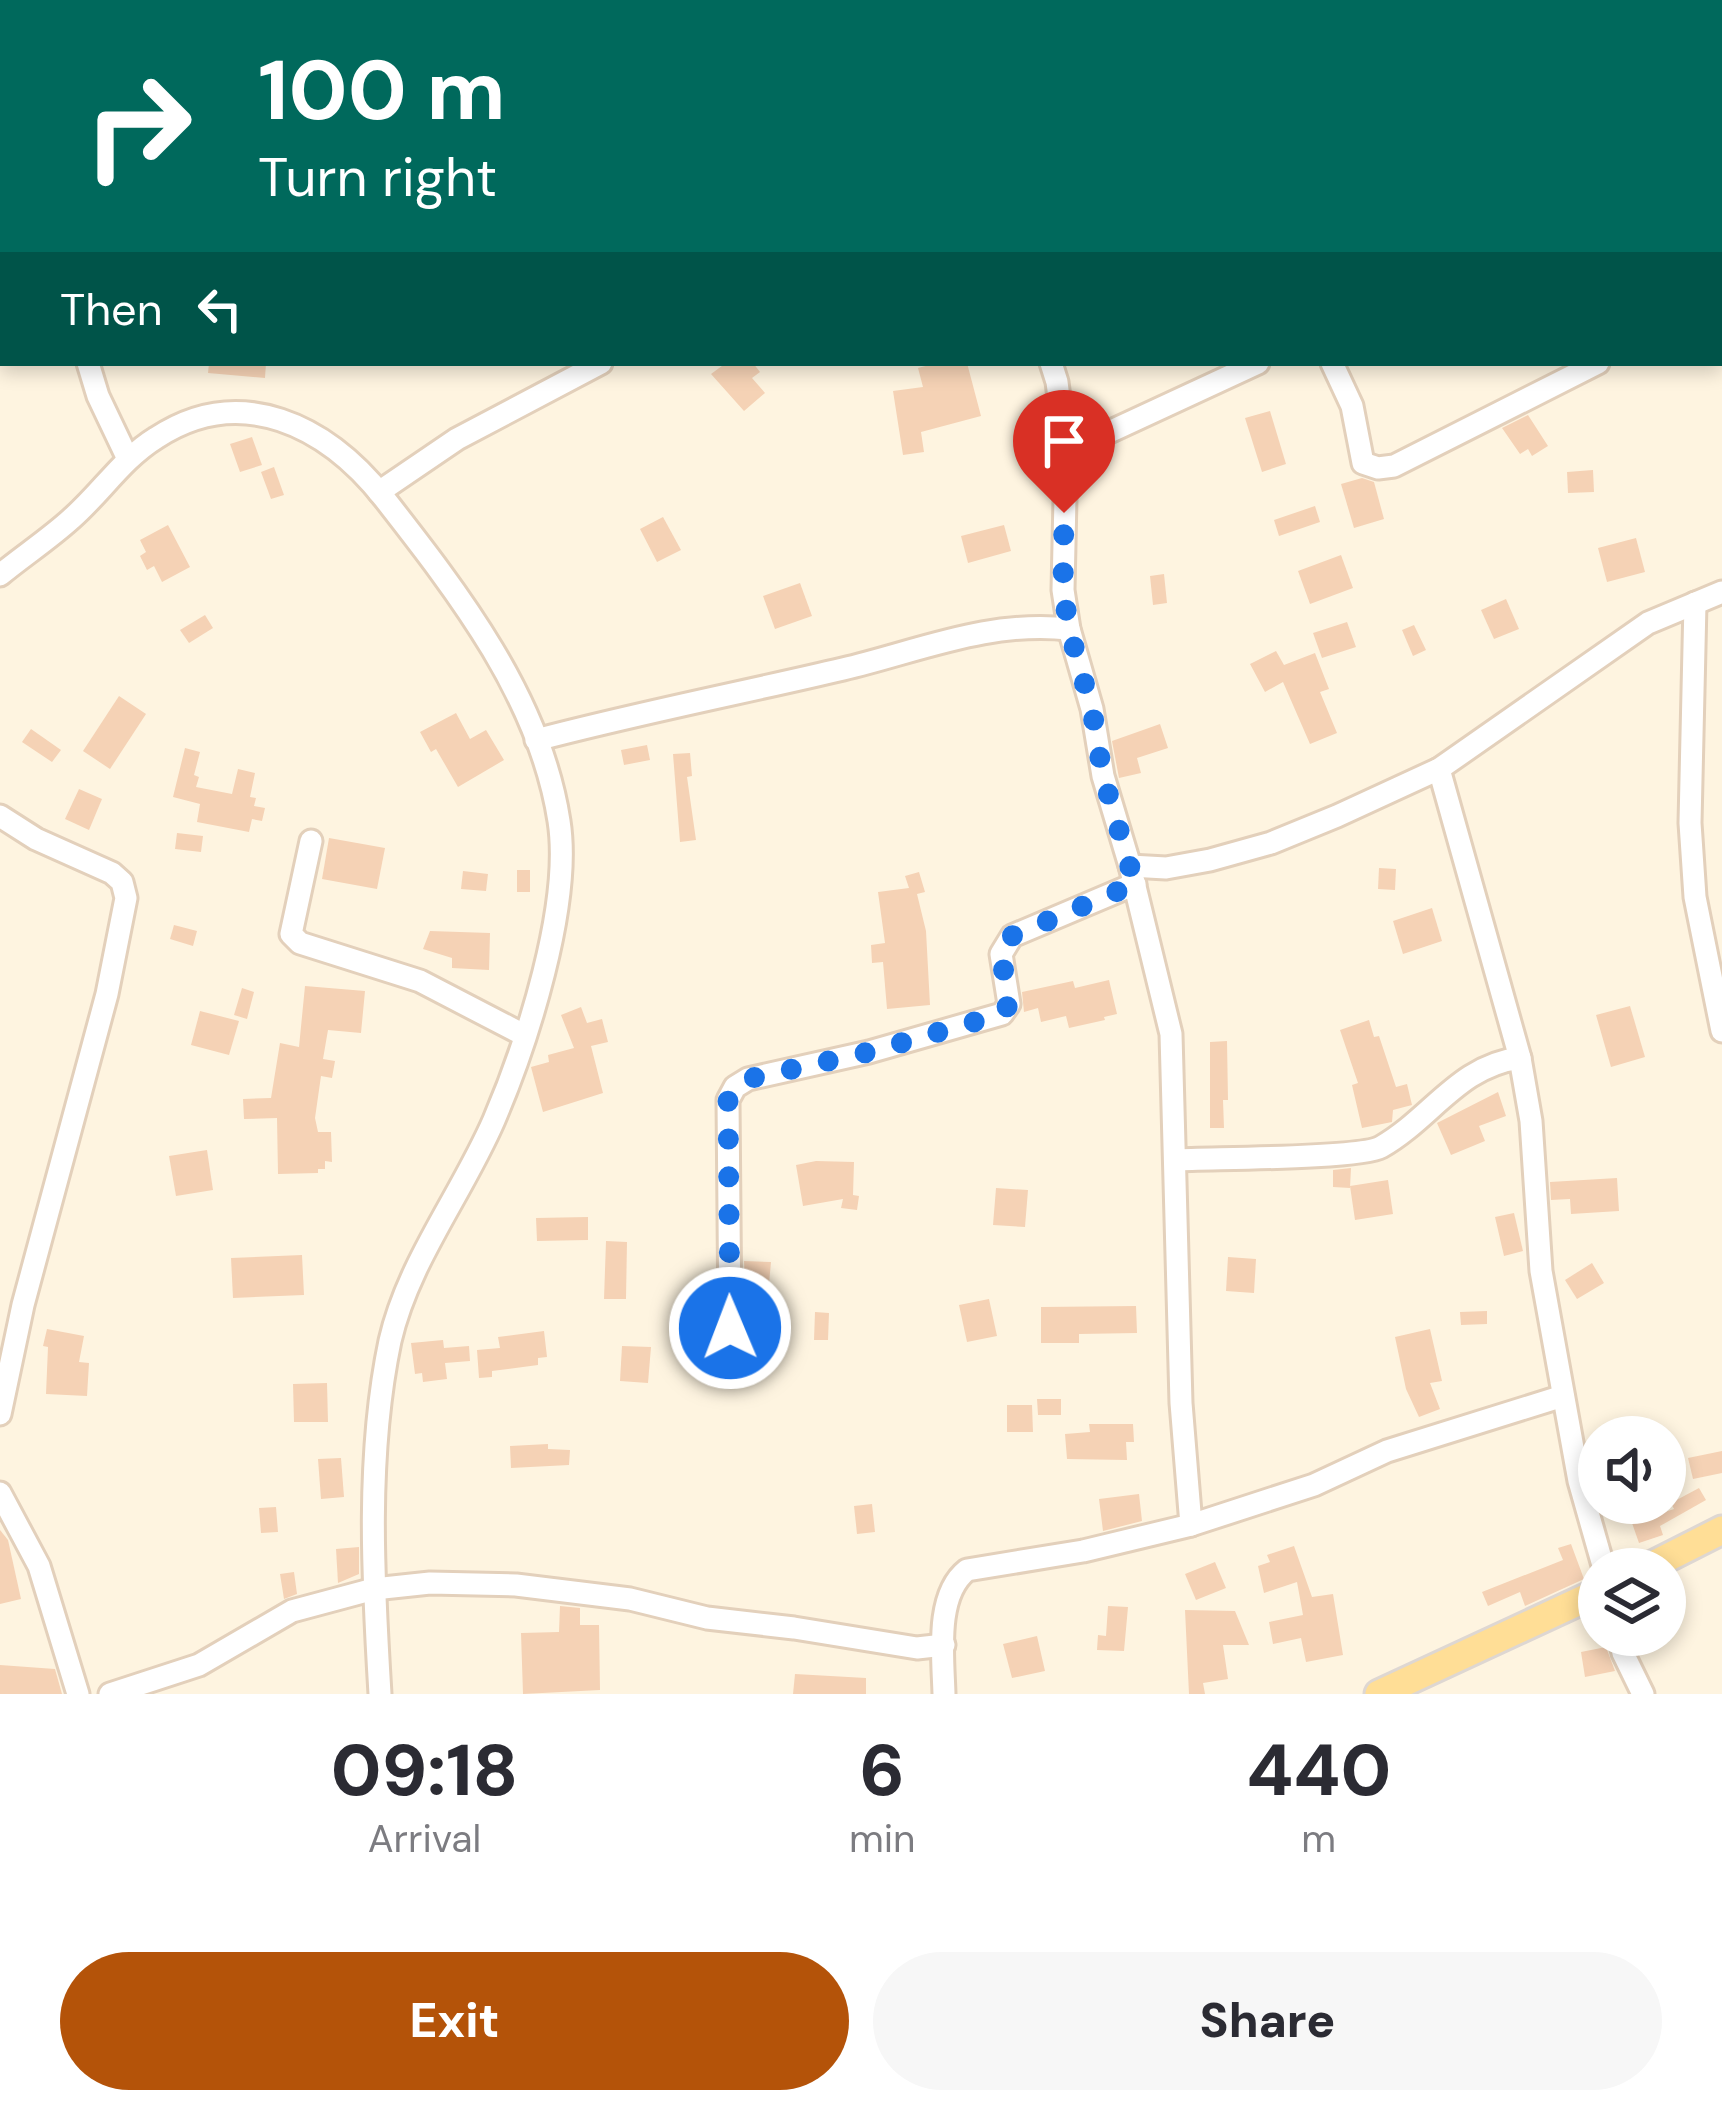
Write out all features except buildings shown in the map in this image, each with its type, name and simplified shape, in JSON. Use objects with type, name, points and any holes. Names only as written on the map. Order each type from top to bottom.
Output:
[{"type":"main road","points":[[1686,1549],[1722,1531]]},
{"type":"main road","points":[[1378,1694],[1578,1602]]},
{"type":"street","points":[[89,366],[128,459]]},
{"type":"street","points":[[379,492],[457,439],[595,366]]},
{"type":"street","points":[[1052,366],[1066,452],[1063,590],[1069,629],[1171,1034],[1181,1403],[1191,1525]]},
{"type":"street","points":[[1066,452],[1252,366]]},
{"type":"street","points":[[1333,366],[1352,406],[1363,463],[1378,468],[1394,466],[1592,366]]},
{"type":"street","points":[[0,575],[71,519],[157,436],[208,414],[251,414],[299,423],[379,492],[453,588],[506,671],[536,740],[559,820],[562,864],[548,951],[494,1121],[406,1295],[391,1341],[377,1473],[374,1589],[380,1694]]},
{"type":"street","points":[[730,1328],[728,1100],[735,1087],[748,1079],[869,1052],[1002,1014],[1009,1004],[1001,954],[1012,936],[1133,875],[1271,843],[1439,769],[1648,622],[1722,592]]},
{"type":"street","points":[[1695,603],[1690,824],[1695,898],[1722,1031]]},
{"type":"street","points":[[536,740],[633,714],[851,668],[998,628],[1069,629]]},
{"type":"street","points":[[1439,769],[1520,1058],[1531,1121],[1541,1271],[1579,1481],[1598,1548]]},
{"type":"street","points":[[0,816],[112,873],[122,882],[126,898],[106,994],[23,1304],[0,1414]]},
{"type":"street","points":[[310,841],[291,919],[291,934],[300,943],[420,981],[524,1035]]},
{"type":"street","points":[[1176,1160],[1376,1150],[1421,1118],[1468,1075],[1520,1058]]},
{"type":"street","points":[[944,1694],[952,1582],[967,1570],[1083,1551],[1191,1525],[1314,1485],[1438,1433],[1563,1396]]},
{"type":"street","points":[[0,1493],[40,1566],[78,1694]]},
{"type":"street","points":[[110,1694],[199,1665],[292,1611],[374,1589],[430,1583],[516,1585],[630,1599],[707,1618],[917,1648],[944,1645]]},
{"type":"street","points":[[1624,1656],[1643,1694]]},
{"type":"route","points":[[730,1328],[728,1100],[735,1087],[748,1079],[987,1022],[1009,1004],[1001,954],[1012,936],[1135,884],[1103,776],[1092,710],[1069,629],[1063,590],[1064,513]]}]
